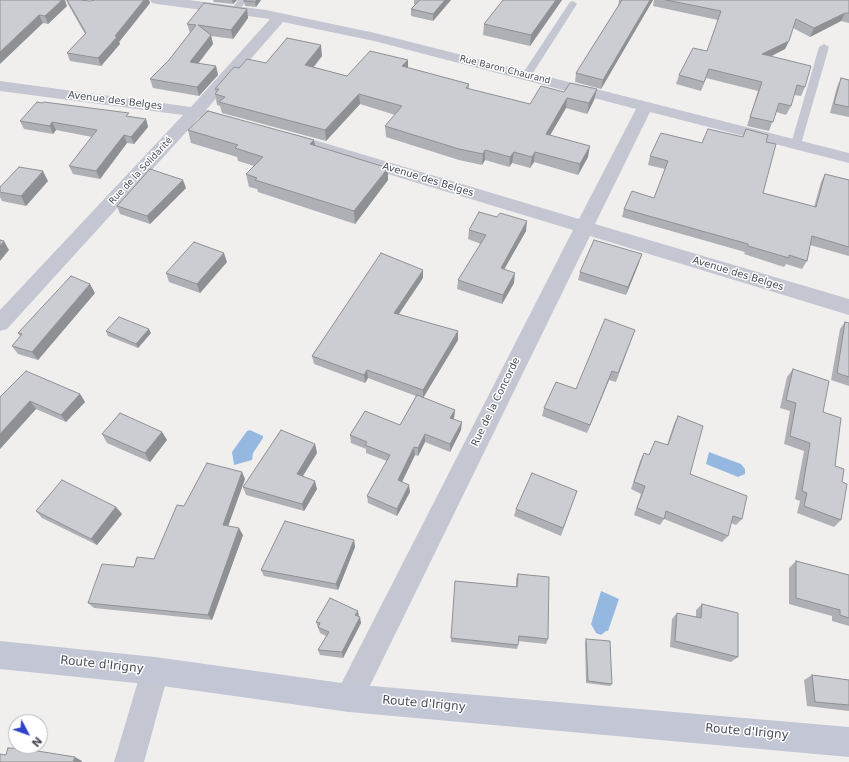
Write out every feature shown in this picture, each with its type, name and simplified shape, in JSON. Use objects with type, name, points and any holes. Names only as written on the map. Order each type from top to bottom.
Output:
[{"type":"street","name":"Rue Baron Chaurand","points":[[157,0],[239,5],[280,17],[375,38],[849,158]]},
{"type":"street","name":"Rue de la Solidarité","points":[[0,323],[195,112],[280,17]]},
{"type":"street","name":"Avenue des Belges","points":[[0,86],[195,112],[248,126]]},
{"type":"street","name":"Rue de la Concorde","points":[[349,698],[644,106]]},
{"type":"street","name":"Avenue des Belges","points":[[271,133],[849,307]]},
{"type":"street","name":"Route d'Irigny","points":[[0,655],[155,671],[349,698],[849,742]]},
{"type":"street","points":[[128,762],[155,671]]},
{"type":"lane","points":[[526,76],[573,4]]},
{"type":"lane","points":[[796,144],[824,47]]},
{"type":"water","points":[[250,430],[263,436],[263,438],[253,453],[252,460],[234,465],[232,452],[247,431]]},
{"type":"water","points":[[709,452],[741,464],[745,469],[745,474],[738,477],[706,464]]},
{"type":"water","points":[[601,591],[619,599],[608,631],[601,635],[596,633],[591,624]]},
{"type":"building","points":[[0,0],[62,0],[45,16],[39,15],[0,52]]},
{"type":"building","points":[[67,0],[144,0],[115,36],[117,37],[98,58],[67,53],[86,33]]},
{"type":"building","points":[[244,0],[257,0],[255,2]]},
{"type":"building","points":[[420,0],[445,0],[433,14],[411,9]]},
{"type":"building","points":[[503,0],[556,0],[531,35],[484,24]]},
{"type":"building","points":[[622,0],[650,0],[603,80],[576,73]]},
{"type":"building","points":[[666,0],[849,0],[849,13],[845,13],[814,28],[796,19],[789,41],[762,54],[811,66],[805,87],[797,85],[791,106],[779,103],[773,122],[750,117],[762,82],[709,69],[704,82],[679,75],[693,48],[707,51],[721,11]]},
{"type":"building","points":[[204,3],[247,9],[231,30],[198,25],[211,35],[190,62],[216,66],[197,87],[150,79],[169,60],[196,25],[187,24]]},
{"type":"building","points":[[287,38],[321,45],[305,65],[347,76],[370,51],[408,60],[402,66],[469,84],[466,88],[530,104],[541,86],[564,92],[570,83],[597,89],[589,103],[567,98],[546,134],[590,146],[580,164],[535,152],[532,157],[514,152],[510,157],[485,150],[483,154],[459,149],[385,126],[402,106],[359,94],[325,130],[219,102],[225,97],[215,94],[219,89],[215,89],[234,67],[239,68],[247,59],[266,63]]},
{"type":"building","points":[[841,78],[849,80],[849,107],[834,104]]},
{"type":"building","points":[[37,102],[129,113],[126,116],[146,119],[131,137],[124,135],[96,171],[69,166],[97,130],[52,122],[50,126],[20,121]]},
{"type":"building","points":[[208,111],[314,140],[310,144],[388,168],[354,211],[255,180],[257,178],[246,174],[263,157],[235,148],[238,145],[188,130]]},
{"type":"building","points":[[708,129],[743,137],[746,129],[768,135],[766,142],[776,144],[763,193],[816,207],[825,174],[849,180],[849,247],[812,236],[807,261],[789,255],[789,258],[748,246],[748,244],[624,209],[632,191],[654,198],[668,161],[650,156],[661,133],[702,143]]},
{"type":"building","points":[[19,167],[43,171],[21,196],[0,192],[0,187]]},
{"type":"building","points":[[150,169],[183,180],[147,216],[117,206]]},
{"type":"building","points":[[479,212],[497,217],[500,213],[527,221],[501,268],[515,273],[503,295],[458,280],[486,235],[469,230]]},
{"type":"building","points":[[0,240],[4,241],[0,246]]},
{"type":"building","points":[[594,240],[642,254],[628,287],[580,272]]},
{"type":"building","points":[[194,242],[224,253],[197,284],[166,273]]},
{"type":"building","points":[[381,253],[423,270],[394,313],[458,331],[423,390],[367,370],[364,375],[312,356]]},
{"type":"building","points":[[71,276],[90,284],[32,352],[12,346],[22,334],[18,333]]},
{"type":"building","points":[[119,317],[149,329],[136,344],[106,331]]},
{"type":"building","points":[[605,319],[635,330],[618,373],[612,371],[590,425],[544,408],[556,382],[576,389]]},
{"type":"building","points":[[845,322],[849,323],[849,377],[837,373]]},
{"type":"building","points":[[793,369],[829,381],[823,412],[841,418],[835,466],[844,469],[842,482],[847,484],[841,520],[804,506],[807,493],[802,491],[810,443],[790,436],[796,403],[786,400]]},
{"type":"building","points":[[26,371],[80,394],[61,415],[30,401],[0,434],[0,397]]},
{"type":"building","points":[[417,395],[455,410],[450,418],[462,422],[450,444],[425,434],[418,448],[414,447],[398,480],[409,485],[397,509],[367,496],[390,455],[365,445],[367,442],[350,435],[365,411],[400,425]]},
{"type":"building","points":[[120,413],[162,432],[145,453],[102,434]]},
{"type":"building","points":[[678,416],[703,426],[690,474],[747,496],[742,519],[733,516],[728,536],[666,511],[664,519],[637,508],[645,486],[634,482],[644,453],[649,455],[655,441],[668,445]]},
{"type":"building","points":[[281,430],[315,444],[297,474],[315,481],[302,504],[243,487]]},
{"type":"building","points":[[207,463],[242,472],[223,525],[239,528],[208,615],[88,603],[102,564],[134,567],[137,557],[154,559],[177,505],[184,506]]},
{"type":"building","points":[[532,473],[577,491],[563,528],[516,509]]},
{"type":"building","points":[[62,480],[116,507],[91,539],[36,511]]},
{"type":"building","points":[[285,521],[354,540],[336,584],[261,570]]},
{"type":"building","points":[[796,561],[849,575],[849,618],[840,615],[840,610],[796,598]]},
{"type":"building","points":[[518,574],[549,577],[548,639],[519,636],[518,645],[451,638],[455,581],[517,587]]},
{"type":"building","points":[[330,598],[358,611],[355,615],[360,617],[342,652],[318,650],[329,632],[318,627],[320,623],[316,622]]},
{"type":"building","points":[[702,604],[738,613],[738,657],[675,641],[677,613],[701,618]]},
{"type":"building","points":[[586,639],[610,641],[612,684],[588,681]]},
{"type":"building","points":[[812,675],[849,680],[849,705],[815,702]]},
{"type":"building","points":[[8,748],[8,754],[48,754],[48,753],[75,757],[73,762],[0,762],[0,754],[6,755]]}]
